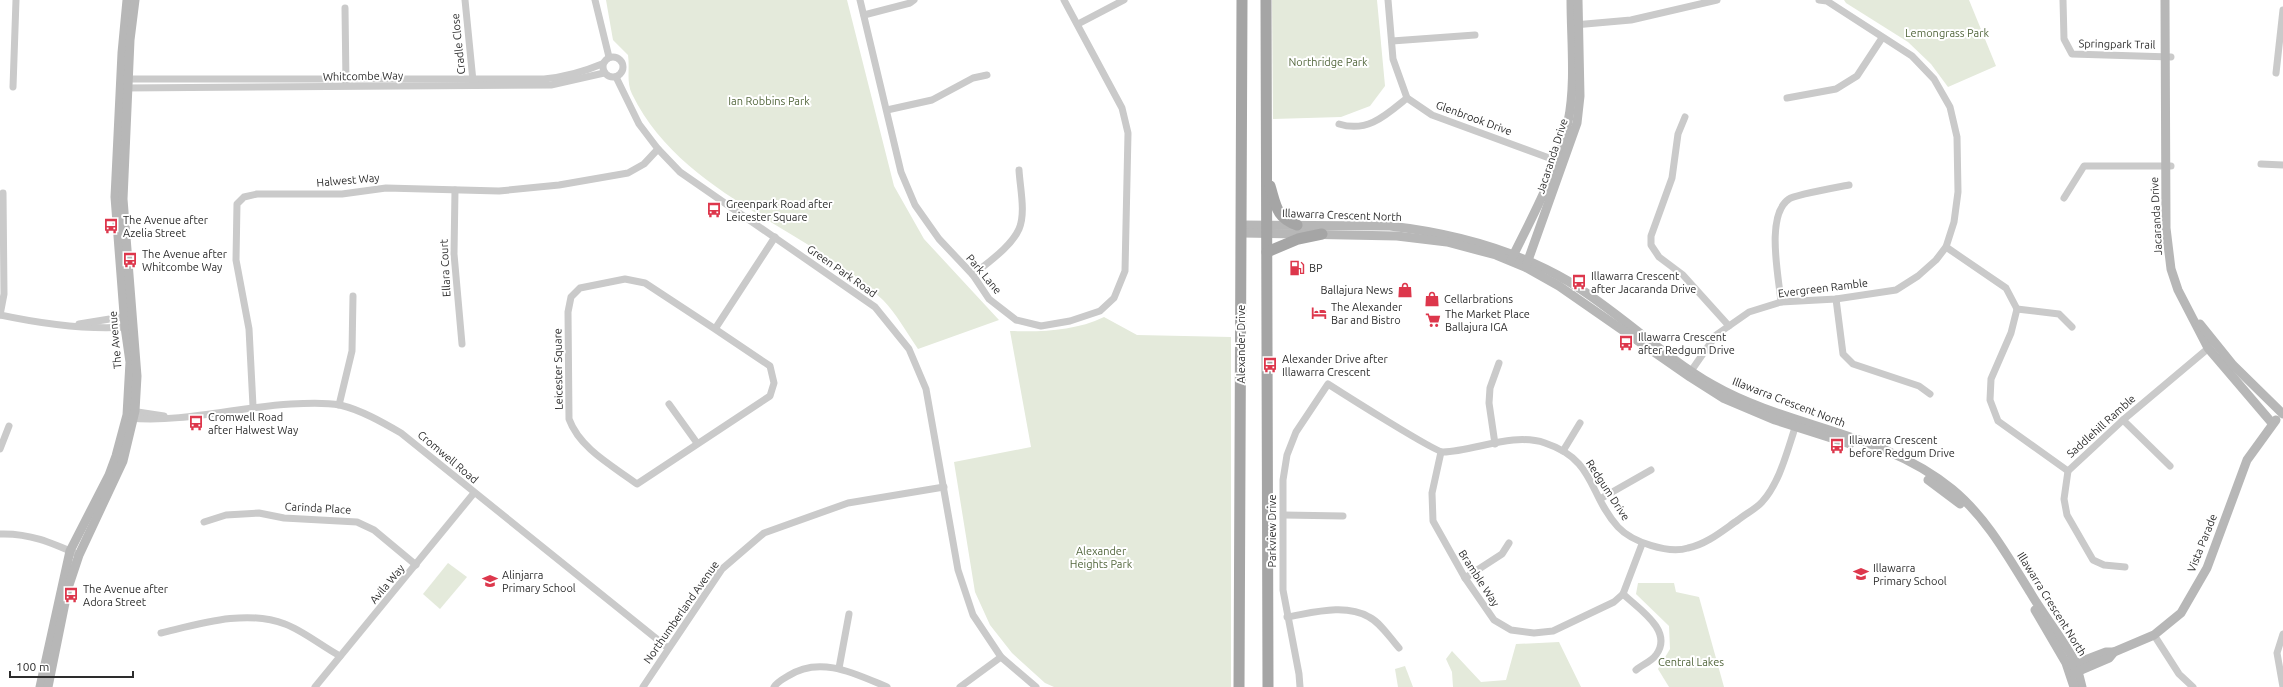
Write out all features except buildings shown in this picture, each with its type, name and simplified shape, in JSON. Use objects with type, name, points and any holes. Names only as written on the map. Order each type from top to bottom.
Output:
[{"type":"main road","name":"Alexander Drive","points":[[1239,687],[1242,0]]},
{"type":"main road","points":[[1266,0],[1268,687]]},
{"type":"main road","points":[[1267,173],[1280,215],[1287,222],[1297,225]]},
{"type":"main road","points":[[1267,252],[1298,239],[1322,234]]},
{"type":"street","points":[[13,88],[16,0]]},
{"type":"street","name":"The Avenue","points":[[48,687],[68,588],[79,555],[123,461],[137,376],[129,326],[123,199],[124,84],[127,0]]},
{"type":"street","name":"The Avenue","points":[[124,84],[135,0]]},
{"type":"street","name":"Cradle Close","points":[[465,0],[473,82]]},
{"type":"street","points":[[595,0],[609,57],[618,58],[622,64],[621,73],[616,77],[608,76],[604,73],[602,64]]},
{"type":"street","name":"Park Lane","points":[[860,0],[901,172],[915,205],[939,239],[973,275],[989,299],[1016,320],[1041,326],[1070,321],[1100,311],[1114,298],[1122,283],[1125,271],[1128,133],[1122,108],[1064,0]]},
{"type":"street","points":[[864,15],[910,3],[914,0]]},
{"type":"street","points":[[1078,24],[1124,0]]},
{"type":"street","points":[[1339,124],[1358,127],[1375,123],[1407,98],[1393,59],[1388,0]]},
{"type":"street","name":"Jacaranda Drive","points":[[1512,258],[1560,162],[1577,123],[1580,96],[1571,0]]},
{"type":"street","name":"Jacaranda Drive","points":[[1574,25],[1578,0]]},
{"type":"street","points":[[1574,25],[1632,20],[1717,0]]},
{"type":"street","name":"Evergreen Ramble","points":[[1690,373],[1716,335],[1749,312],[1781,302],[1836,300],[1896,290],[1918,276],[1936,260],[1946,247],[1954,222],[1958,192],[1957,136],[1950,107],[1934,79],[1912,56],[1827,1],[1819,0]]},
{"type":"street","name":"Springpark Trail","points":[[2063,0],[2064,39],[2072,54],[2168,57]]},
{"type":"street","name":"Jacaranda Drive","points":[[2165,0],[2168,57],[2168,166],[2166,228],[2171,269],[2178,290],[2211,346],[2272,423]]},
{"type":"street","name":"Jacaranda Drive","points":[[2168,57],[2171,0]]},
{"type":"street","points":[[345,8],[346,84]]},
{"type":"street","points":[[2276,73],[2283,10]]},
{"type":"street","points":[[1392,41],[1475,35]]},
{"type":"street","points":[[1787,98],[1836,89],[1857,76],[1882,38]]},
{"type":"street","name":"Whitcombe Way","points":[[124,84],[346,84],[473,82],[561,78],[583,72],[602,64],[609,57]]},
{"type":"street","name":"Whitcombe Way","points":[[473,82],[552,85],[604,73]]},
{"type":"street","points":[[887,110],[932,100],[973,78],[987,75]]},
{"type":"street","name":"Green Park Road","points":[[616,77],[639,124],[658,149],[680,172],[875,307],[909,349],[926,389],[958,570],[973,615],[1001,657],[1036,687]]},
{"type":"street","name":"Glenbrook Drive","points":[[1407,98],[1432,115],[1560,162]]},
{"type":"street","points":[[1685,117],[1678,134],[1672,178],[1651,236],[1651,245],[1659,257],[1683,275],[1729,326]]},
{"type":"street","name":"Halwest Way","points":[[254,406],[249,329],[236,260],[237,204],[244,197],[257,194],[342,194],[386,188],[499,191],[559,185],[628,173],[644,164],[658,149]]},
{"type":"street","name":"Jacaranda Drive","points":[[1527,264],[1560,162]]},
{"type":"street","points":[[2261,164],[2283,165]]},
{"type":"street","points":[[2064,198],[2084,166],[2168,166]]},
{"type":"street","points":[[973,275],[1008,244],[1019,230],[1021,218],[1019,170]]},
{"type":"street","points":[[1781,302],[1774,232],[1780,209],[1789,198],[1849,185]]},
{"type":"street","name":"Ellara Court","points":[[455,190],[454,254],[462,344]]},
{"type":"street","points":[[3,193],[4,294],[0,315],[34,322],[75,325],[97,329],[129,326]]},
{"type":"street","name":"Illawarra Crescent North","points":[[1267,229],[1297,225],[1371,226],[1413,229],[1479,242],[1568,282],[1690,373],[1796,423],[1880,448],[1911,462],[1950,488],[1979,516],[1999,541],[2082,687]]},
{"type":"street","name":"Illawarra Crescent North","points":[[1242,229],[1267,229],[1322,234],[1375,234],[1447,242],[1512,258]]},
{"type":"street","points":[[715,329],[775,237]]},
{"type":"street","points":[[1946,247],[2006,288],[2017,309],[2059,314],[2072,327]]},
{"type":"street","name":"Leicester Square","points":[[625,279],[645,283],[715,329],[770,366],[774,383],[770,396],[637,484],[585,444],[574,432],[569,419],[568,312],[571,297],[580,288],[625,279]]},
{"type":"street","points":[[339,405],[352,351],[353,296]]},
{"type":"street","points":[[1836,300],[1843,354],[1853,364],[1919,386],[1930,394]]},
{"type":"street","name":"Saddlehill Ramble","points":[[2017,309],[2011,333],[1991,379],[1990,400],[1998,421],[2068,471],[2122,420],[2211,346]]},
{"type":"street","points":[[75,325],[129,316]]},
{"type":"street","name":"Jacaranda Drive","points":[[2211,346],[2283,414]]},
{"type":"street","points":[[1495,444],[1489,403],[1490,388],[1499,363]]},
{"type":"street","name":"Parkview Drive","points":[[1300,687],[1299,674],[1283,590],[1283,480],[1287,455],[1296,432],[1328,384],[1441,452]]},
{"type":"street","name":"Cromwell Road","points":[[130,414],[168,417],[216,414],[254,406],[305,403],[339,405],[370,416],[401,433],[668,648]]},
{"type":"street","points":[[669,404],[698,443]]},
{"type":"street","name":"The Avenue","points":[[40,687],[70,551],[109,475],[130,414]]},
{"type":"street","name":"Vista Parade","points":[[2073,669],[2106,652],[2114,652],[2154,635],[2181,614],[2196,590],[2206,568],[2247,460],[2272,423],[2283,414]]},
{"type":"street","points":[[2122,420],[2170,466]]},
{"type":"street","points":[[1563,451],[1580,423]]},
{"type":"street","name":"Redgum Drive","points":[[1441,452],[1520,441],[1544,442],[1563,451],[1584,467],[1600,500],[1618,528],[1642,544],[1687,549],[1712,538],[1762,502],[1777,477],[1796,423]]},
{"type":"street","points":[[0,449],[9,426]]},
{"type":"street","name":"Bramble Way","points":[[1441,452],[1432,493],[1433,521],[1465,578],[1494,620],[1511,630],[1534,633],[1553,631],[1614,602],[1623,594]]},
{"type":"street","points":[[1600,500],[1651,470]]},
{"type":"street","points":[[2068,471],[2064,499],[2067,515],[2093,560],[2104,565],[2125,567]]},
{"type":"street","name":"Northumberland Avenue","points":[[643,687],[722,569],[764,533],[848,503],[944,487]]},
{"type":"street","name":"Avila Way","points":[[315,687],[474,493]]},
{"type":"street","name":"Carinda Place","points":[[204,522],[226,515],[259,513],[284,518],[357,522],[374,530],[416,565]]},
{"type":"street","points":[[1284,515],[1343,516]]},
{"type":"street","points":[[0,534],[17,533],[39,537],[79,555]]},
{"type":"street","points":[[1465,578],[1502,554],[1509,543]]},
{"type":"street","points":[[1636,670],[1655,656],[1662,644],[1662,637],[1659,629],[1623,594],[1642,544]]},
{"type":"street","points":[[1287,617],[1339,610],[1352,611],[1369,617],[1399,648]]},
{"type":"street","points":[[839,668],[849,614]]},
{"type":"street","points":[[161,633],[219,620],[256,619],[285,624],[340,656]]},
{"type":"street","points":[[2283,634],[2277,653],[2283,687]]},
{"type":"street","points":[[2154,635],[2179,674],[2193,687]]},
{"type":"street","points":[[960,687],[1001,657]]},
{"type":"street","points":[[774,687],[796,670],[820,666],[839,668],[886,687]]},
{"type":"street","points":[[1263,687],[1268,666]]},
{"type":"street","name":"Illawarra Crescent North","points":[[2073,669],[2074,687]]},
{"type":"green space","name":"Ian Robbins Park","points":[[606,0],[847,0],[894,186],[924,239],[999,320],[918,349],[888,305],[852,274],[747,207],[713,184],[681,159],[654,129],[632,94],[629,80],[628,55],[613,40]]},
{"type":"green space","name":"Northridge Park","points":[[1272,0],[1377,0],[1385,86],[1370,106],[1341,117],[1273,119]]},
{"type":"green space","name":"Lemongrass Park","points":[[1844,0],[1969,0],[1996,66],[1948,87],[1931,64],[1908,42],[1846,3]]},
{"type":"green space","name":"Alexander Heights Park","points":[[1104,317],[1137,335],[1231,337],[1231,687],[1054,687],[1045,683],[1012,653],[990,625],[975,592],[954,462],[1031,447],[1010,331],[1058,330],[1093,322]]},
{"type":"green space","points":[[448,563],[467,577],[440,609],[423,594]]},
{"type":"green space","name":"Central Lakes","points":[[1638,583],[1674,583],[1676,592],[1699,597],[1724,687],[1669,687],[1658,669],[1670,649],[1669,626],[1636,594]]},
{"type":"green space","points":[[1559,642],[1581,687],[1453,687],[1452,672],[1446,659],[1452,651],[1481,682],[1506,680],[1516,644]]},
{"type":"green space","points":[[1405,666],[1413,687],[1398,687],[1395,669]]},
{"type":"place","name":"Greenpark Road after Leicester Square","points":[[714,210]]},
{"type":"place","name":"The Avenue after Azelia Street","points":[[111,226]]},
{"type":"place","name":"The Avenue after Whitcombe Way","points":[[130,260]]},
{"type":"place","name":"BP","points":[[1297,268]]},
{"type":"place","name":"Illawarra Crescent after Jacaranda Drive","points":[[1579,282]]},
{"type":"place","name":"Ballajura News","points":[[1405,290]]},
{"type":"place","name":"Cellarbrations","points":[[1432,299]]},
{"type":"place","name":"The Alexander Bar and Bistro","points":[[1319,313]]},
{"type":"place","name":"The Market Place Ballajura IGA","points":[[1433,320]]},
{"type":"place","name":"Illawarra Crescent after Redgum Drive","points":[[1626,343]]},
{"type":"place","name":"Alexander Drive after Illawarra Crescent","points":[[1270,365]]},
{"type":"place","name":"Cromwell Road after Halwest Way","points":[[196,423]]},
{"type":"place","name":"Illawarra Crescent before Redgum Drive","points":[[1837,446]]},
{"type":"place","name":"Illawarra Primary School","points":[[1861,574]]},
{"type":"place","name":"Alinjarra Primary School","points":[[490,581]]},
{"type":"place","name":"The Avenue after Adora Street","points":[[71,595]]}]
